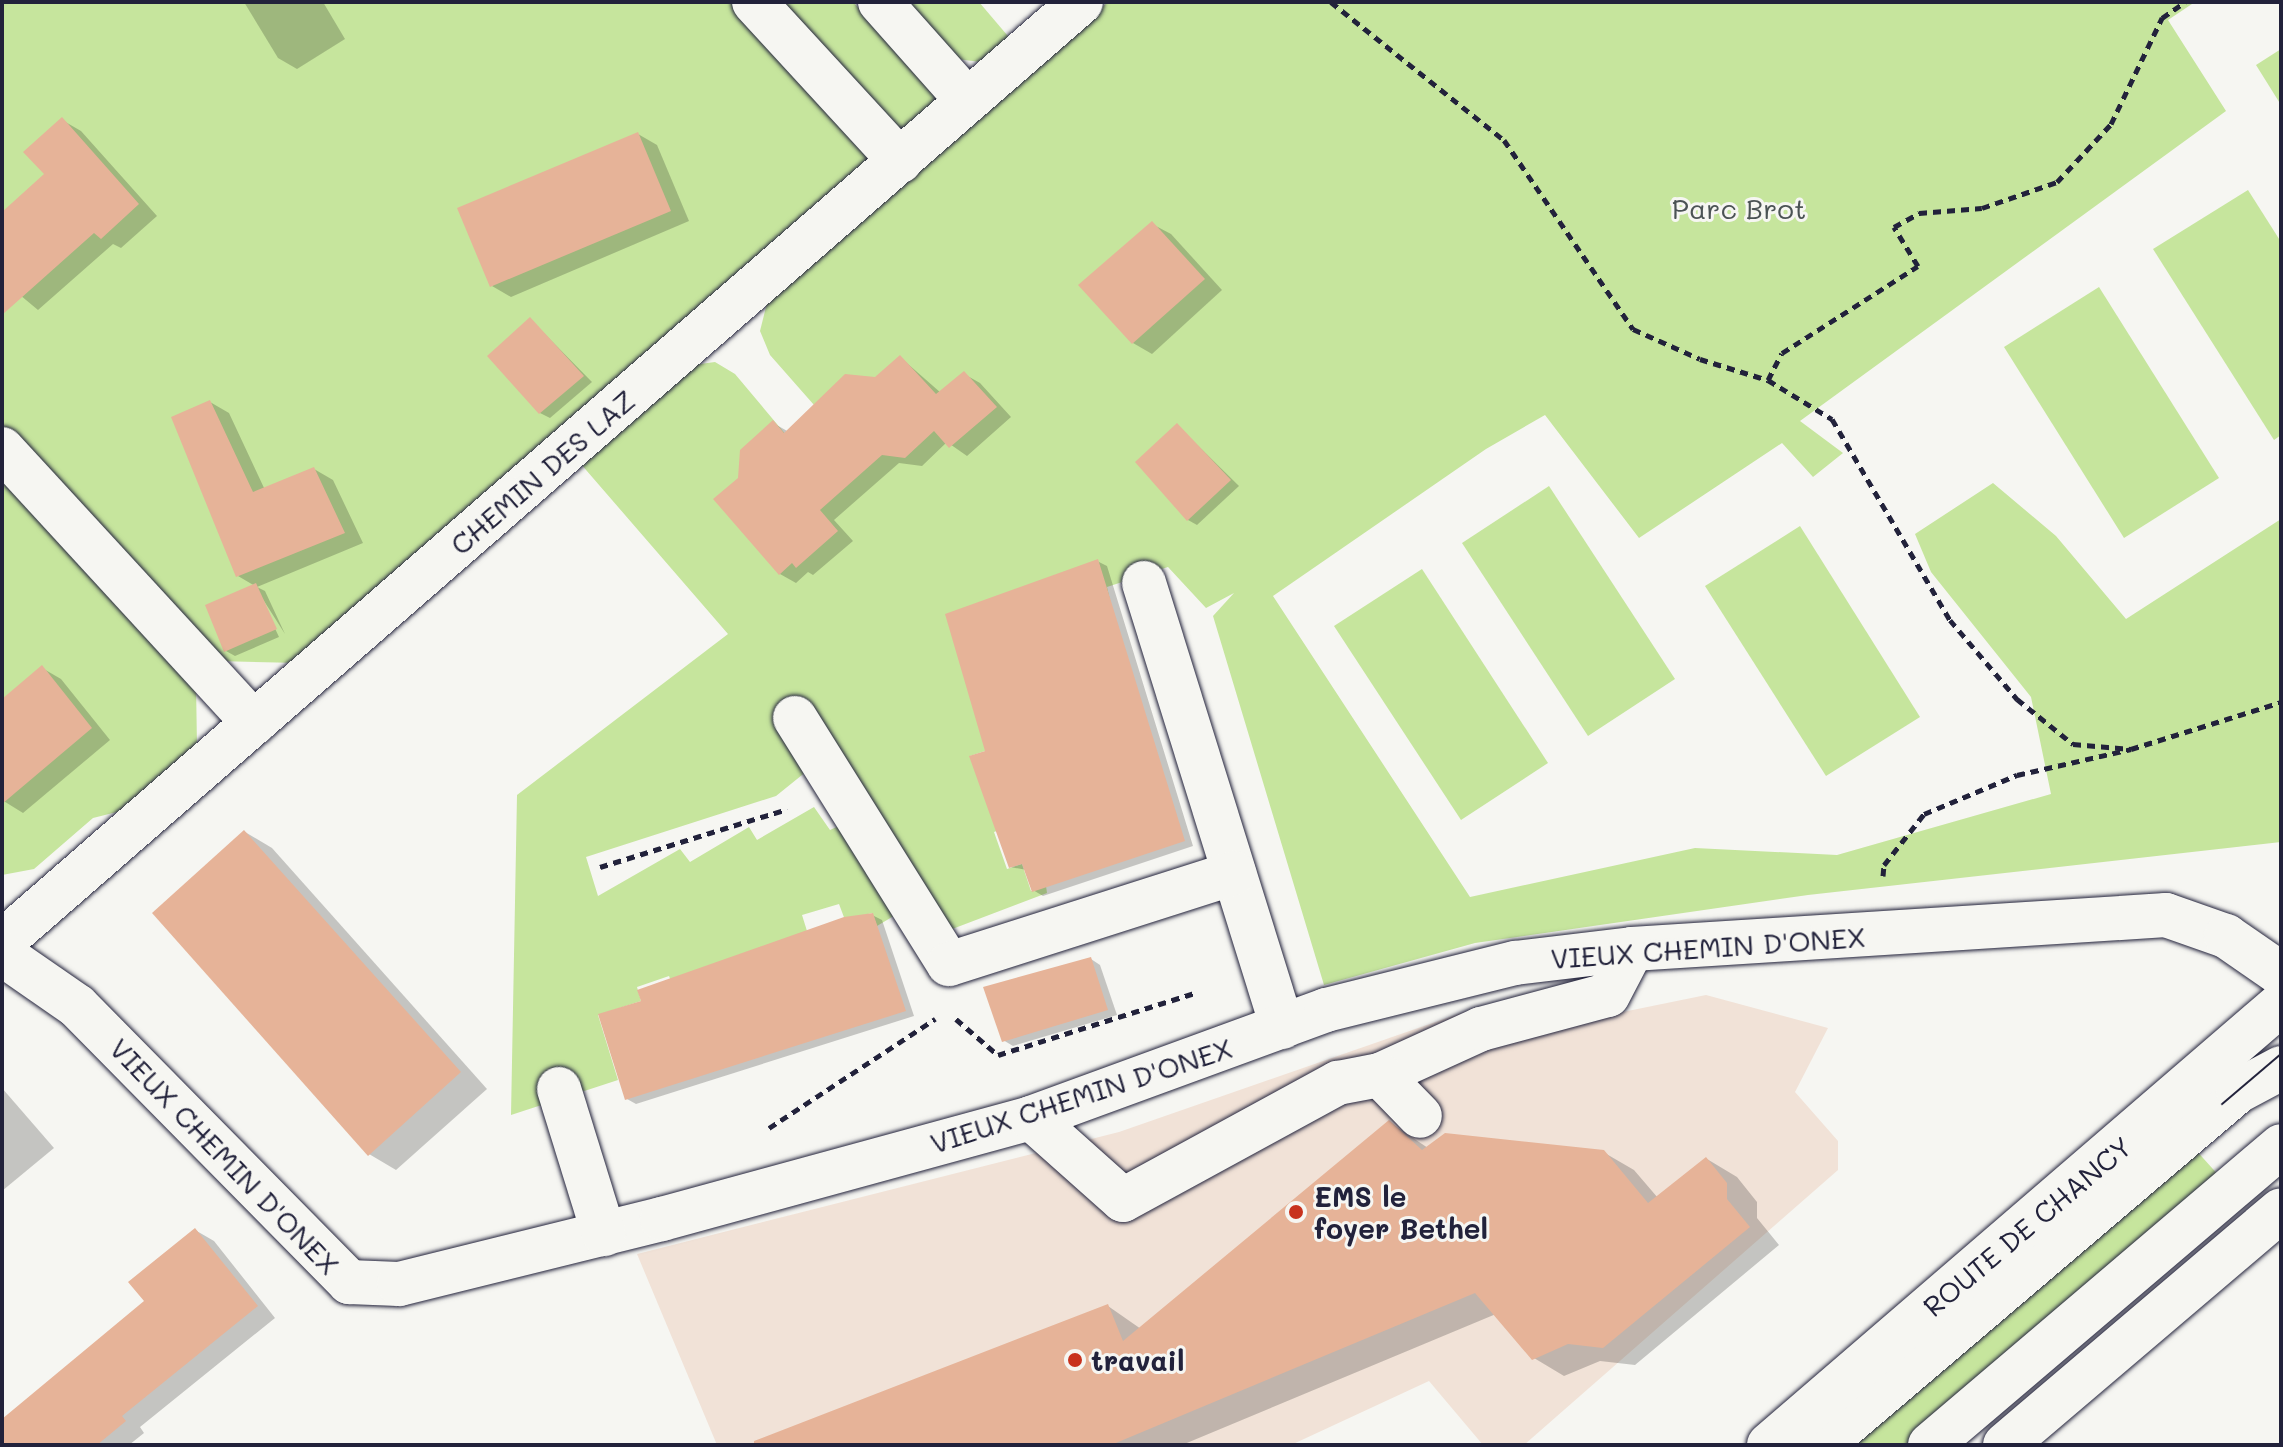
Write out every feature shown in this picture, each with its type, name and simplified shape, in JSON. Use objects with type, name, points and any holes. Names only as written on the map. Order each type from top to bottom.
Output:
[{"type":"street","points":[[754,2],[900,161]]},
{"type":"street","points":[[880,2],[968,101]]},
{"type":"street","name":"CHEMIN DES LAZ","points":[[3,942],[1081,2]]},
{"type":"street","points":[[2,449],[254,723]]},
{"type":"street","points":[[1144,583],[1282,1027]]},
{"type":"street","points":[[795,718],[949,964],[1234,873]]},
{"type":"street","name":"VIEUX CHEMIN D'ONEX","points":[[3,942],[77,1006],[349,1282],[399,1284],[604,1234],[1031,1118],[1326,1010],[1515,963],[1632,949],[2166,915],[2226,936],[2281,974]]},
{"type":"street","points":[[1031,1118],[1123,1200],[1338,1083],[1380,1075],[1481,1029],[1608,995],[1632,949]]},
{"type":"street","name":"ROUTE DE CHANCY","points":[[1769,1445],[2281,1004]]},
{"type":"street","points":[[1822,1445],[2222,1104],[2281,1068]]},
{"type":"street","points":[[1380,1075],[1420,1116]]},
{"type":"street","points":[[559,1089],[604,1234]]},
{"type":"street","points":[[1930,1445],[2281,1146]]},
{"type":"street","points":[[2005,1445],[2281,1210]]},
{"type":"path","points":[[1331,2],[1504,140],[1633,329],[1700,359],[1768,380],[1832,419],[1950,620],[2017,699],[2073,744],[2131,749]]},
{"type":"path","points":[[1768,380],[1782,353],[1918,266],[1894,227],[1919,213],[1982,208],[2057,182],[2111,124],[2162,18],[2185,2]]},
{"type":"path","points":[[1879,933],[1884,865],[1924,814],[2017,775],[2131,749],[2281,702]]},
{"type":"path","points":[[600,867],[841,792]]},
{"type":"path","points":[[754,1132],[834,1088],[947,1011],[998,1055],[1265,971]]},
{"type":"shaded area","name":"EMS le foyer Bethel","points":[[1706,995],[1828,1028],[1795,1092],[1838,1141],[1838,1170],[1524,1445],[1483,1445],[1429,1381],[1291,1445],[717,1445],[637,1254],[1119,1132],[1467,1011],[1569,1023]]},
{"type":"green space","points":[[2,2],[853,2],[944,101],[300,663],[216,661],[196,683],[197,747],[125,810],[93,818],[34,869],[2,875]]},
{"type":"green space","points":[[898,2],[979,2],[1013,42],[989,63],[948,58]]},
{"type":"green space","name":"Parc Brot","points":[[1108,2],[2195,2],[2168,20],[2226,111],[1800,421],[1843,453],[1813,477],[1782,443],[1639,538],[1545,415],[1486,449],[1273,596],[1470,897],[1695,848],[1837,855],[2051,794],[2031,697],[1931,572],[1915,534],[1993,483],[2056,536],[2126,619],[2281,519],[2281,842],[1808,895],[1475,943],[1324,985],[1213,616],[1234,593],[1206,608],[1168,567],[1107,587],[1111,604],[985,751],[970,756],[1010,826],[994,832],[1007,869],[1022,864],[1031,891],[1046,886],[1047,893],[947,931],[838,746],[776,796],[586,857],[598,896],[680,849],[690,862],[749,827],[757,840],[814,807],[830,830],[843,824],[897,914],[877,926],[872,913],[845,920],[839,904],[802,915],[807,931],[674,989],[669,976],[637,987],[641,1001],[598,1015],[618,1080],[511,1115],[517,795],[728,634],[580,463],[693,365],[715,362],[735,374],[808,461],[814,405],[770,355],[760,331],[768,299]]},
{"type":"green space","points":[[2281,49],[2281,105],[2256,65]]},
{"type":"green space","points":[[2248,190],[2281,242],[2281,435],[2274,440],[2153,249]]},
{"type":"green space","points":[[2099,287],[2219,478],[2124,538],[2004,347]]},
{"type":"green space","points":[[1549,486],[1675,679],[1588,736],[1462,543]]},
{"type":"green space","points":[[1800,526],[1920,717],[1826,776],[1705,586]]},
{"type":"green space","points":[[1422,569],[1548,763],[1461,820],[1334,626]]},
{"type":"green space","points":[[2194,1148],[2221,1178],[1907,1445],[1844,1445]]},
{"type":"building","points":[[62,117],[139,204],[101,239],[94,233],[2,315],[2,212],[44,174],[23,152]]},
{"type":"building","points":[[638,132],[671,211],[490,287],[457,208]]},
{"type":"building","points":[[1152,221],[1205,279],[1132,344],[1078,285]]},
{"type":"building","points":[[530,317],[584,376],[539,414],[487,356]]},
{"type":"building","points":[[900,355],[936,394],[964,371],[997,407],[949,448],[934,431],[905,458],[882,455],[820,510],[838,531],[796,568],[792,563],[779,575],[713,499],[738,478],[740,450],[773,420],[784,433],[845,374],[875,377]]},
{"type":"building","points":[[210,400],[253,492],[314,467],[345,533],[236,577],[171,417]]},
{"type":"building","points":[[1177,423],[1231,480],[1187,521],[1135,462]]},
{"type":"building","points":[[1098,559],[1185,841],[1032,892],[1022,864],[1009,868],[969,756],[985,751],[945,614]]},
{"type":"building","points":[[256,583],[277,629],[224,652],[205,605]]},
{"type":"building","points":[[42,665],[92,728],[2,804],[2,699]]},
{"type":"building","points":[[244,830],[461,1072],[368,1156],[152,913]]},
{"type":"building","points":[[873,913],[906,1011],[625,1100],[598,1014],[641,1001],[637,990],[844,917]]},
{"type":"building","points":[[1091,957],[1108,1010],[1002,1042],[983,987]]},
{"type":"building","points":[[1389,1120],[1422,1150],[1445,1133],[1604,1150],[1648,1203],[1706,1157],[1727,1183],[1727,1199],[1750,1227],[1603,1348],[1568,1344],[1532,1360],[1475,1293],[1111,1445],[754,1445],[754,1441],[1108,1304],[1123,1341]]},
{"type":"building","points":[[195,1228],[258,1306],[122,1416],[126,1421],[97,1445],[2,1445],[2,1419],[144,1301],[128,1282]]},
{"type":"tram line","points":[[2222,1104],[2281,1054]]},
{"type":"place","name":"EMS le foyer Bethel","points":[[1296,1212]]},
{"type":"place","name":"travail","points":[[1075,1360]]}]
